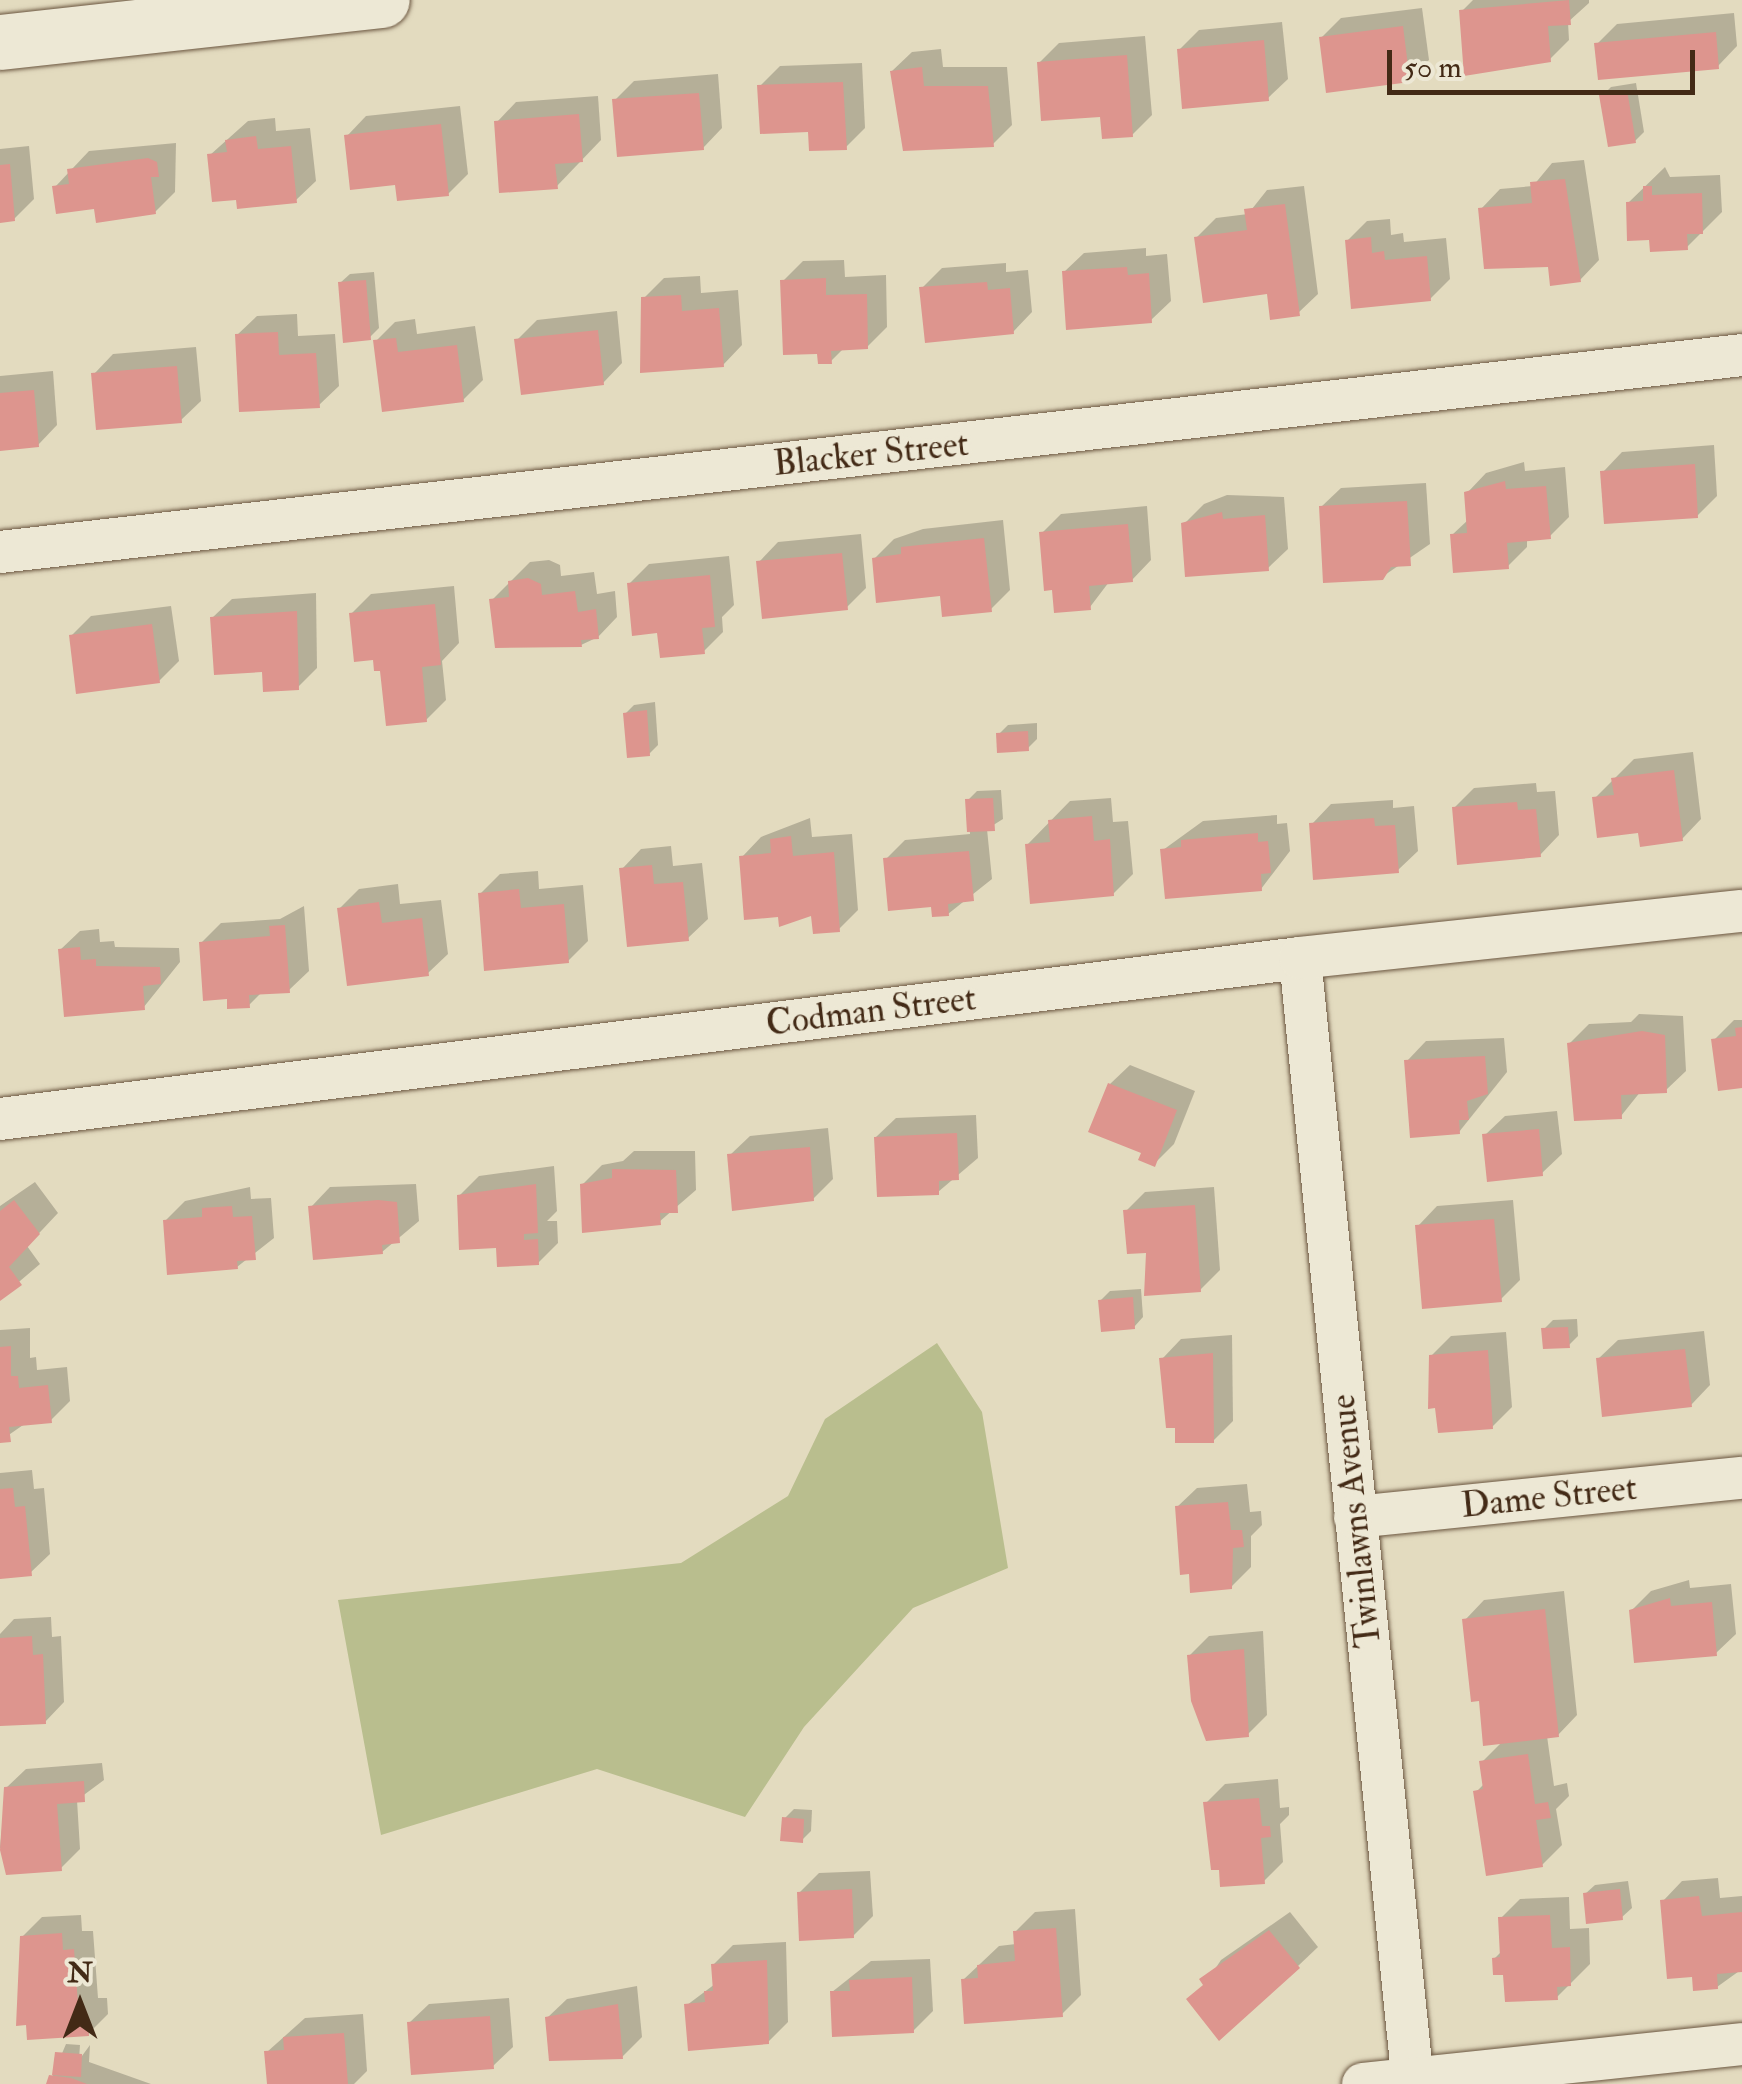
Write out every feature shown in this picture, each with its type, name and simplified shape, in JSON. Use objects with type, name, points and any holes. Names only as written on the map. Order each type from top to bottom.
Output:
[{"type":"street","points":[[0,42],[382,0]]},
{"type":"street","name":"Blacker Street","points":[[0,552],[1742,355]]},
{"type":"street","name":"Codman Street","points":[[0,1119],[1300,958],[1742,910]]},
{"type":"street","name":"Twinlawns Avenue","points":[[1300,958],[1413,2081]]},
{"type":"street","name":"Dame Street","points":[[1355,1517],[1742,1478]]},
{"type":"street","points":[[1363,2084],[1742,2044]]},
{"type":"green space","points":[[937,1343],[982,1412],[1008,1568],[913,1608],[804,1727],[745,1817],[597,1769],[381,1835],[338,1600],[681,1563],[788,1496],[825,1419]]},
{"type":"building","points":[[1569,0],[1571,25],[1548,26],[1551,62],[1464,76],[1459,10]]},
{"type":"building","points":[[1403,26],[1410,82],[1326,93],[1319,37]]},
{"type":"building","points":[[1716,32],[1719,69],[1598,80],[1594,43]]},
{"type":"building","points":[[1264,40],[1269,101],[1182,109],[1177,49]]},
{"type":"building","points":[[1127,55],[1133,137],[1102,139],[1100,117],[1041,121],[1037,62]]},
{"type":"building","points":[[922,67],[924,86],[988,86],[994,147],[903,151],[890,71]]},
{"type":"building","points":[[843,82],[847,150],[809,151],[808,132],[760,134],[757,85]]},
{"type":"building","points":[[1627,90],[1636,143],[1608,147],[1599,95]]},
{"type":"building","points":[[699,93],[704,150],[617,157],[612,99]]},
{"type":"building","points":[[579,114],[583,162],[555,164],[558,189],[499,193],[494,121]]},
{"type":"building","points":[[441,124],[449,196],[397,201],[395,185],[350,190],[344,135]]},
{"type":"building","points":[[256,136],[258,149],[291,146],[297,203],[237,209],[236,200],[212,202],[207,154],[227,152],[225,140]]},
{"type":"building","points":[[148,158],[157,162],[159,177],[151,177],[156,214],[96,223],[94,209],[56,214],[52,186],[69,184],[67,169]]},
{"type":"building","points":[[10,164],[15,221],[0,223],[0,165]]},
{"type":"building","points":[[1565,179],[1581,282],[1550,286],[1548,267],[1484,269],[1478,208],[1532,203],[1530,182]]},
{"type":"building","points":[[1643,186],[1652,186],[1652,195],[1702,193],[1703,234],[1687,234],[1688,250],[1650,252],[1649,240],[1627,241],[1626,202],[1643,201]]},
{"type":"building","points":[[1285,204],[1300,316],[1270,320],[1267,294],[1203,303],[1194,237],[1247,230],[1244,209]]},
{"type":"building","points":[[1371,237],[1372,253],[1384,251],[1385,260],[1427,256],[1431,301],[1351,309],[1345,240]]},
{"type":"building","points":[[1127,267],[1128,275],[1149,273],[1152,323],[1066,330],[1062,271]]},
{"type":"building","points":[[826,278],[826,295],[867,294],[868,349],[831,351],[832,364],[818,364],[817,354],[783,355],[780,280]]},
{"type":"building","points":[[366,280],[371,340],[343,343],[338,282]]},
{"type":"building","points":[[987,282],[988,290],[1010,288],[1014,334],[925,343],[919,287]]},
{"type":"building","points":[[681,295],[682,311],[719,308],[724,367],[640,373],[641,297]]},
{"type":"building","points":[[598,330],[604,385],[521,395],[514,339]]},
{"type":"building","points":[[278,332],[279,355],[316,353],[320,408],[239,412],[235,334]]},
{"type":"building","points":[[396,338],[398,352],[457,345],[464,402],[382,412],[373,340]]},
{"type":"building","points":[[177,366],[182,423],[96,430],[91,373]]},
{"type":"building","points":[[34,390],[39,447],[0,451],[0,393]]},
{"type":"building","points":[[1695,464],[1698,518],[1604,524],[1600,471]]},
{"type":"building","points":[[1505,481],[1506,489],[1546,486],[1551,539],[1507,543],[1509,569],[1453,573],[1450,534],[1467,533],[1464,492]]},
{"type":"building","points":[[1407,501],[1411,566],[1391,567],[1383,580],[1323,583],[1319,506]]},
{"type":"building","points":[[1222,512],[1223,519],[1265,515],[1269,571],[1185,577],[1181,523]]},
{"type":"building","points":[[1128,524],[1133,582],[1089,586],[1091,610],[1054,613],[1052,590],[1044,591],[1039,532]]},
{"type":"building","points":[[984,538],[992,612],[942,617],[940,596],[876,603],[872,558],[901,554],[901,547]]},
{"type":"building","points":[[842,553],[848,610],[762,619],[756,561]]},
{"type":"building","points":[[710,575],[715,627],[702,628],[705,654],[660,658],[657,633],[632,636],[627,583]]},
{"type":"building","points":[[528,578],[541,584],[542,595],[575,591],[578,612],[596,609],[599,639],[581,640],[582,647],[495,648],[489,599],[509,597],[508,581]]},
{"type":"building","points":[[435,604],[441,665],[422,667],[427,722],[386,726],[380,671],[374,671],[373,660],[354,662],[349,613]]},
{"type":"building","points":[[297,611],[299,690],[263,692],[262,672],[214,675],[210,617]]},
{"type":"building","points":[[152,624],[160,683],[76,694],[69,635]]},
{"type":"building","points":[[647,710],[650,756],[627,758],[623,713]]},
{"type":"building","points":[[1028,731],[1029,751],[997,753],[996,733]]},
{"type":"building","points":[[1674,770],[1683,841],[1640,847],[1638,833],[1597,838],[1592,797],[1614,795],[1611,778]]},
{"type":"building","points":[[993,798],[995,831],[967,832],[965,799]]},
{"type":"building","points":[[1517,802],[1518,810],[1536,809],[1541,857],[1457,865],[1452,807]]},
{"type":"building","points":[[1092,816],[1094,841],[1110,839],[1114,896],[1030,904],[1025,844],[1050,842],[1048,820]]},
{"type":"building","points":[[1374,818],[1375,826],[1395,825],[1399,873],[1313,880],[1309,823]]},
{"type":"building","points":[[1258,833],[1258,842],[1268,841],[1271,873],[1261,874],[1262,891],[1165,899],[1160,849],[1181,847],[1181,840]]},
{"type":"building","points":[[791,836],[793,856],[834,852],[840,932],[813,934],[811,916],[779,927],[778,917],[744,920],[739,856],[771,853],[770,839]]},
{"type":"building","points":[[969,851],[974,901],[948,904],[949,916],[932,917],[931,907],[888,911],[883,858]]},
{"type":"building","points":[[652,865],[654,884],[683,882],[689,941],[627,947],[619,868]]},
{"type":"building","points":[[519,889],[521,908],[564,904],[569,963],[484,971],[478,893]]},
{"type":"building","points":[[379,902],[382,923],[422,918],[429,976],[347,986],[337,908]]},
{"type":"building","points":[[285,925],[290,993],[249,995],[250,1008],[227,1009],[227,999],[203,1001],[199,942],[270,936],[269,926]]},
{"type":"building","points":[[80,947],[81,960],[96,959],[96,966],[160,967],[161,984],[143,986],[145,1010],[64,1017],[58,949]]},
{"type":"building","points":[[1742,1027],[1742,1088],[1718,1091],[1711,1039],[1736,1036],[1735,1028]]},
{"type":"building","points":[[1642,1031],[1665,1035],[1667,1093],[1621,1095],[1622,1119],[1574,1121],[1567,1043]]},
{"type":"building","points":[[1485,1056],[1488,1094],[1467,1101],[1469,1120],[1459,1120],[1460,1134],[1410,1138],[1404,1060]]},
{"type":"building","points":[[1108,1083],[1177,1110],[1155,1167],[1138,1160],[1141,1153],[1088,1132]]},
{"type":"building","points":[[1539,1129],[1543,1176],[1487,1182],[1482,1134]]},
{"type":"building","points":[[957,1133],[959,1180],[939,1181],[939,1195],[877,1197],[874,1137]]},
{"type":"building","points":[[810,1147],[814,1201],[732,1211],[727,1154]]},
{"type":"building","points":[[612,1169],[676,1170],[678,1213],[660,1213],[661,1225],[582,1233],[580,1184],[612,1178]]},
{"type":"building","points":[[536,1184],[538,1233],[524,1234],[524,1240],[538,1239],[539,1265],[497,1267],[496,1248],[459,1250],[457,1195]]},
{"type":"building","points":[[14,1200],[40,1234],[9,1267],[22,1285],[0,1301],[0,1211]]},
{"type":"building","points":[[397,1202],[400,1243],[382,1245],[383,1254],[313,1260],[308,1206]]},
{"type":"building","points":[[1195,1205],[1201,1292],[1144,1296],[1146,1253],[1127,1254],[1123,1210]]},
{"type":"building","points":[[232,1206],[233,1217],[252,1216],[256,1260],[237,1261],[238,1269],[167,1275],[163,1220],[202,1217],[202,1208]]},
{"type":"building","points":[[1494,1219],[1502,1302],[1422,1309],[1415,1225]]},
{"type":"building","points":[[1133,1297],[1135,1329],[1101,1332],[1098,1300]]},
{"type":"building","points":[[1568,1327],[1570,1348],[1543,1349],[1541,1328]]},
{"type":"building","points":[[11,1346],[11,1376],[18,1376],[19,1388],[48,1385],[52,1423],[9,1427],[11,1442],[0,1443],[0,1347]]},
{"type":"building","points":[[1685,1349],[1692,1407],[1602,1417],[1596,1358]]},
{"type":"building","points":[[1488,1350],[1493,1429],[1438,1433],[1435,1408],[1428,1409],[1429,1355]]},
{"type":"building","points":[[1213,1353],[1214,1443],[1175,1443],[1175,1428],[1166,1428],[1159,1358]]},
{"type":"building","points":[[13,1488],[15,1507],[25,1506],[32,1576],[0,1579],[0,1489]]},
{"type":"building","points":[[1228,1502],[1231,1530],[1242,1530],[1244,1547],[1233,1548],[1232,1589],[1190,1593],[1189,1574],[1180,1575],[1175,1506]]},
{"type":"building","points":[[1670,1598],[1671,1606],[1712,1602],[1717,1656],[1634,1663],[1629,1610]]},
{"type":"building","points":[[1545,1609],[1559,1737],[1483,1746],[1479,1701],[1471,1702],[1462,1619]]},
{"type":"building","points":[[32,1636],[33,1655],[43,1654],[46,1724],[0,1726],[0,1638]]},
{"type":"building","points":[[1244,1649],[1249,1737],[1206,1741],[1191,1701],[1187,1655]]},
{"type":"building","points":[[1528,1754],[1535,1804],[1548,1802],[1551,1818],[1536,1820],[1543,1867],[1486,1876],[1473,1791],[1483,1789],[1479,1761]]},
{"type":"building","points":[[84,1781],[85,1802],[57,1804],[62,1871],[6,1875],[0,1850],[4,1787]]},
{"type":"building","points":[[1259,1798],[1262,1826],[1270,1826],[1271,1837],[1261,1838],[1265,1884],[1220,1887],[1219,1870],[1211,1870],[1203,1802]]},
{"type":"building","points":[[782,1817],[804,1819],[803,1843],[780,1841]]},
{"type":"building","points":[[852,1889],[854,1938],[799,1941],[797,1892]]},
{"type":"building","points":[[1620,1889],[1623,1920],[1586,1924],[1583,1893]]},
{"type":"building","points":[[1699,1896],[1702,1916],[1742,1912],[1742,1972],[1717,1974],[1718,1989],[1693,1991],[1692,1977],[1667,1979],[1660,1900]]},
{"type":"building","points":[[1550,1915],[1552,1948],[1570,1947],[1571,1986],[1557,1987],[1558,2000],[1505,2002],[1503,1975],[1493,1975],[1492,1958],[1500,1957],[1498,1917]]},
{"type":"building","points":[[1056,1928],[1063,2017],[964,2024],[961,1979],[978,1978],[977,1965],[1015,1961],[1013,1931]]},
{"type":"building","points":[[1269,1930],[1300,1968],[1219,2041],[1186,1999],[1203,1985],[1199,1979]]},
{"type":"building","points":[[62,1933],[63,1950],[74,1949],[79,2017],[88,2016],[89,2036],[27,2040],[26,2025],[16,2026],[20,1936]]},
{"type":"building","points":[[767,1960],[769,2044],[688,2051],[684,2004],[705,2002],[704,1991],[713,1991],[711,1964]]},
{"type":"building","points":[[912,1977],[914,2033],[832,2037],[830,1991],[850,1991],[849,1980]]},
{"type":"building","points":[[618,2004],[623,2059],[549,2061],[545,2017]]},
{"type":"building","points":[[490,2016],[494,2069],[411,2075],[407,2022]]},
{"type":"building","points":[[344,2033],[348,2084],[267,2084],[264,2051],[284,2050],[283,2037]]},
{"type":"building","points":[[55,2052],[82,2054],[81,2077],[52,2075]]},
{"type":"building","points":[[49,2075],[71,2078],[87,2084],[46,2084]]}]
